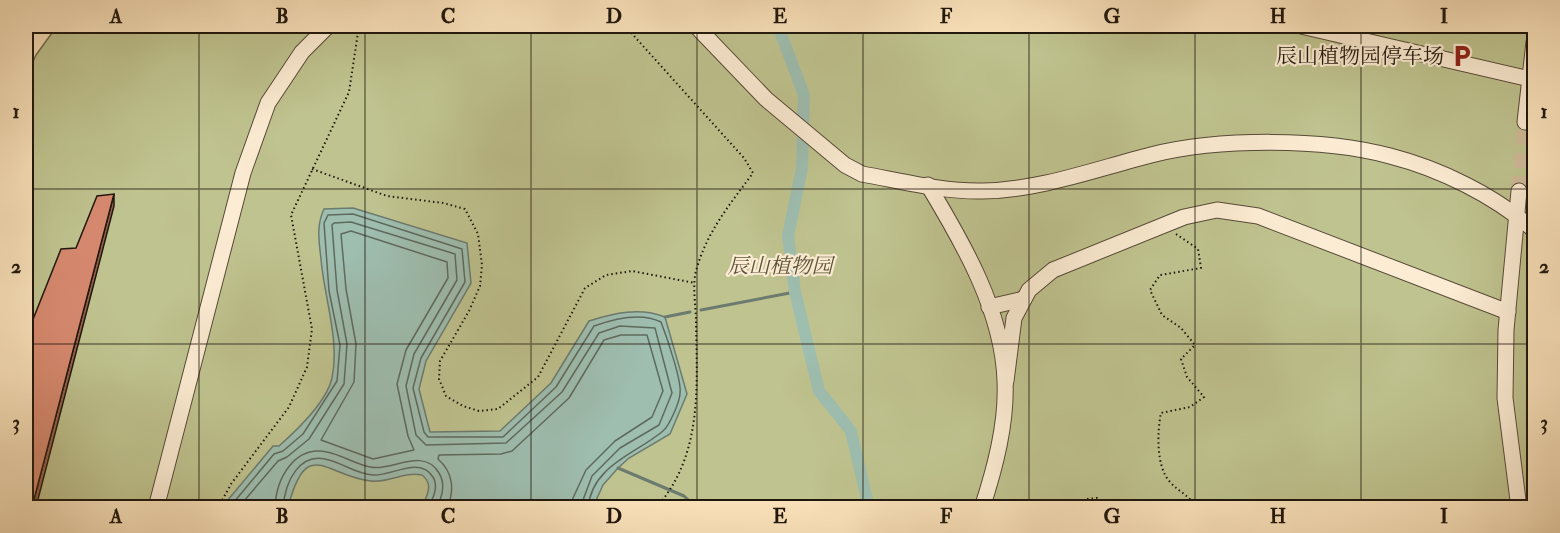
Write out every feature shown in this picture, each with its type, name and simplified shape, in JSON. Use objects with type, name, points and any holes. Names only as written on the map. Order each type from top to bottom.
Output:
[{"type":"lane","points":[[156,507],[243,173],[268,102],[302,52],[328,26]]},
{"type":"lane","points":[[696,26],[766,99],[845,165],[862,174],[982,191],[1014,188],[1089,173],[1153,154],[1211,146],[1313,144],[1401,159],[1478,192],[1517,216],[1534,230]]},
{"type":"lane","points":[[1301,26],[1533,79]]},
{"type":"lane","points":[[1525,122],[1533,79],[1534,42]]},
{"type":"lane","points":[[927,185],[962,241],[989,307],[1000,345],[1005,381]]},
{"type":"lane","points":[[1519,191],[1508,312],[1505,398],[1519,507]]},
{"type":"lane","points":[[982,507],[1000,437],[1014,318],[1029,290],[1053,270],[1184,217],[1217,210],[1258,216],[1508,312]]},
{"type":"lane","points":[[989,307],[1024,299]]},
{"type":"path","points":[[218,507],[231,484],[289,406],[307,367],[312,329],[291,215],[349,92],[359,26]]},
{"type":"path","points":[[625,26],[744,158],[753,173],[706,240],[695,274],[697,397],[694,431],[684,465],[667,494],[656,507]]},
{"type":"path","points":[[312,169],[387,196],[443,203],[465,209],[478,234],[482,265],[480,286],[469,311],[440,361],[439,379],[446,396],[463,406],[479,411],[498,409],[538,377],[585,288],[606,275],[632,271],[695,283]]},
{"type":"path","points":[[1164,225],[1198,249],[1202,268],[1160,275],[1150,290],[1162,315],[1181,328],[1195,345],[1181,359],[1187,377],[1204,397],[1190,407],[1161,413],[1157,430],[1160,456],[1169,481],[1190,497],[1197,507]]},
{"type":"path","points":[[1077,507],[1087,499],[1097,498],[1107,507]]},
{"type":"green space","name":"辰山植物园","points":[[57,26],[1534,26],[1534,507],[26,507],[26,77],[36,55]]},
{"type":"water","points":[[353,208],[467,243],[471,283],[426,361],[419,389],[430,432],[500,431],[551,383],[589,321],[617,314],[646,312],[665,317],[687,394],[670,434],[629,458],[618,468],[603,485],[593,507],[422,507],[429,486],[422,475],[415,474],[371,481],[355,478],[319,465],[310,466],[303,472],[295,485],[288,507],[222,507],[273,446],[279,446],[310,415],[329,387],[334,364],[334,349],[319,228],[324,209]]},
{"type":"building","points":[[114,194],[32,507],[26,507],[26,337],[61,249],[76,248],[97,196]]},
{"type":"waterway","points":[[778,26],[804,95],[802,168],[788,236],[795,292],[819,391],[851,431],[869,508]]},
{"type":"waterway","points":[[701,310],[795,292]]},
{"type":"waterway","points":[[665,317],[690,312]]},
{"type":"waterway","points":[[618,468],[684,496],[697,508]]},
{"type":"tunnel","points":[[1519,191],[1525,122]]},
{"type":"place","name":"辰山植物园停车场","points":[[1462,56]]}]
